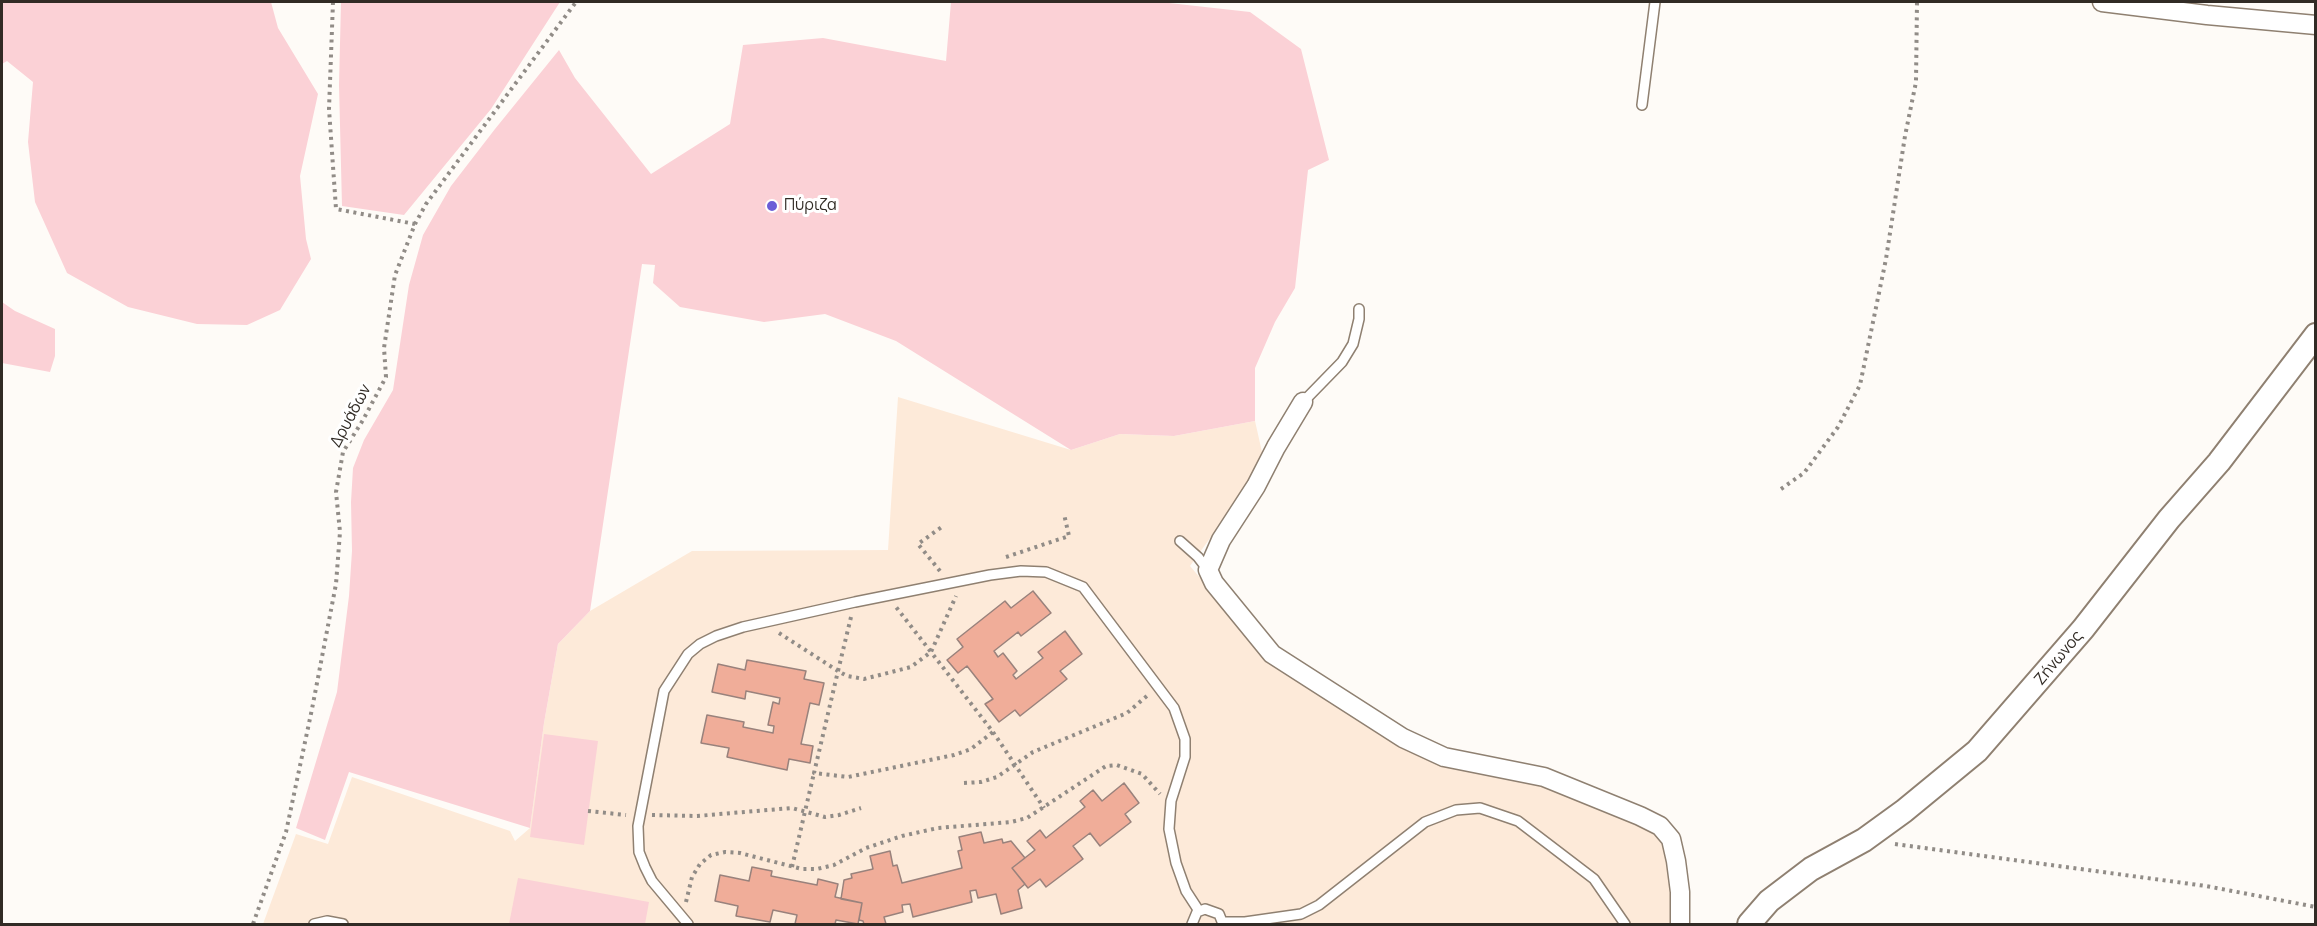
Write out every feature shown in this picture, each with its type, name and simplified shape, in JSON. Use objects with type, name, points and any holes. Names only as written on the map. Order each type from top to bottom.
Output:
[{"type":"street","points":[[2103,2],[2316,25]]},
{"type":"street","name":"Ζήνωνος","points":[[1749,924],[1769,901],[1811,869],[1864,840],[1904,812],[1977,751],[2083,629],[2169,519],[2219,462],[2316,336]]},
{"type":"street","points":[[1302,402],[1256,486],[1221,540],[1208,570],[1214,583],[1272,654],[1403,738],[1444,757],[1544,777],[1660,826],[1671,839],[1676,861],[1680,892],[1680,924]]},
{"type":"lane","points":[[1642,105],[1655,2]]},
{"type":"lane","points":[[1302,402],[1342,362],[1353,344],[1359,309]]},
{"type":"lane","points":[[1180,541],[1198,556],[1208,570]]},
{"type":"lane","points":[[685,921],[652,881],[645,867],[639,852],[638,826],[664,691],[688,654],[708,640],[763,623],[990,574],[1029,571],[1046,572],[1083,587],[1174,708],[1185,739],[1185,757],[1171,801],[1169,829],[1176,863],[1186,891],[1199,911]]},
{"type":"lane","points":[[1192,924],[1194,916],[1205,909],[1215,911],[1223,923],[1301,914],[1319,905],[1425,822],[1456,810],[1480,808],[1518,821],[1587,873],[1594,879],[1625,924]]},
{"type":"lane","points":[[314,924],[327,921],[344,924]]},
{"type":"path","points":[[333,2],[329,109],[336,209],[415,224]]},
{"type":"path","name":"Δρυάδων","points":[[253,924],[286,832],[336,584],[340,532],[336,492],[343,452],[386,377],[384,348],[395,275],[415,224],[440,185],[576,2]]},
{"type":"path","points":[[1781,489],[1804,473],[1838,427],[1860,385],[1886,259],[1916,82],[1917,2]]},
{"type":"path","points":[[1000,559],[1069,536],[1064,514]]},
{"type":"path","points":[[943,526],[918,544],[939,572],[949,570]]},
{"type":"path","points":[[763,623],[847,676],[864,679],[911,667],[931,652],[963,580]]},
{"type":"path","points":[[888,595],[993,732],[1044,808]]},
{"type":"path","points":[[792,867],[855,602]]},
{"type":"path","points":[[964,783],[991,780],[1033,752],[1127,713],[1158,686]]},
{"type":"path","points":[[814,773],[848,777],[954,755],[971,749],[993,732]]},
{"type":"path","points":[[685,921],[692,877],[700,864],[711,855],[725,852],[740,853],[792,867],[817,869],[834,864],[866,848],[902,836],[938,828],[1011,822],[1027,818],[1106,766],[1117,765],[1142,774],[1159,792],[1170,814]]},
{"type":"path","points":[[588,811],[697,816],[792,808],[825,817],[861,808]]},
{"type":"path","points":[[1864,840],[2206,886],[2316,908]]},
{"type":"shaded area","points":[[2,2],[271,2],[278,28],[318,94],[300,176],[306,239],[311,259],[280,310],[247,325],[197,324],[128,307],[67,273],[35,202],[28,142],[33,82],[7,61],[2,64]]},
{"type":"shaded area","points":[[341,2],[560,2],[491,109],[404,215],[342,206],[339,85]]},
{"type":"shaded area","points":[[951,2],[1160,2],[1250,12],[1301,49],[1329,160],[1308,170],[1295,288],[1275,322],[1255,368],[1255,421],[1174,436],[1120,434],[1071,450],[896,341],[825,314],[764,322],[680,307],[653,283],[655,265],[642,264],[590,611],[558,644],[544,723],[530,828],[349,772],[325,840],[296,828],[337,692],[349,596],[353,468],[364,440],[393,390],[409,285],[423,235],[451,186],[495,129],[559,50],[575,78],[651,174],[730,124],[743,45],[823,38],[946,61]]},
{"type":"shaded area","points":[[2,302],[15,311],[55,329],[55,356],[50,372],[2,363]]},
{"type":"shaded area","points":[[898,397],[1071,450],[1120,434],[1174,436],[1255,421],[1262,452],[1257,464],[1246,488],[1190,566],[1269,659],[1414,752],[1536,783],[1652,831],[1665,848],[1672,886],[1670,913],[1672,924],[263,924],[296,834],[328,844],[352,777],[510,831],[515,841],[530,828],[544,723],[558,644],[590,611],[692,551],[888,550]]},
{"type":"shaded area","points":[[544,734],[598,741],[584,845],[530,837]]},
{"type":"shaded area","points":[[518,878],[649,902],[645,924],[509,924]]},
{"type":"building","points":[[1033,591],[1051,613],[1021,636],[1018,632],[994,651],[998,657],[1003,653],[1017,671],[1013,675],[1016,679],[1043,658],[1038,652],[1065,631],[1082,654],[1060,671],[1067,679],[1020,716],[1015,710],[999,722],[985,704],[993,699],[967,666],[958,673],[947,660],[963,647],[957,639],[1005,601],[1011,608]]},
{"type":"building","points":[[747,660],[806,671],[804,679],[824,683],[819,705],[810,703],[801,744],[813,746],[810,763],[789,759],[787,770],[727,757],[729,748],[701,743],[707,715],[744,722],[743,727],[773,733],[774,726],[768,725],[773,702],[779,704],[780,698],[746,691],[745,699],[712,692],[718,664],[745,670]]},
{"type":"building","points":[[1124,783],[1139,803],[1125,814],[1131,822],[1100,846],[1090,833],[1073,846],[1083,859],[1046,887],[1040,879],[1028,888],[1012,868],[1035,850],[1027,841],[1040,830],[1046,838],[1085,807],[1080,801],[1093,790],[1102,801]]},
{"type":"building","points":[[981,832],[984,843],[1002,839],[1003,843],[1011,841],[1025,858],[1012,868],[1025,884],[1018,890],[1022,908],[1001,914],[996,894],[978,898],[976,890],[970,891],[972,902],[913,917],[910,904],[902,905],[903,912],[884,917],[886,924],[864,924],[859,920],[862,903],[841,899],[844,880],[852,878],[851,874],[873,869],[870,856],[890,851],[893,866],[897,865],[902,883],[962,868],[958,851],[962,850],[959,837]]},
{"type":"building","points":[[752,867],[772,871],[771,876],[817,885],[818,879],[838,884],[835,897],[862,903],[858,924],[836,920],[835,924],[795,924],[797,915],[773,910],[770,922],[736,916],[738,906],[715,901],[720,875],[749,881]]},
{"type":"place","name":"Πύριζα","points":[[772,206]]}]
